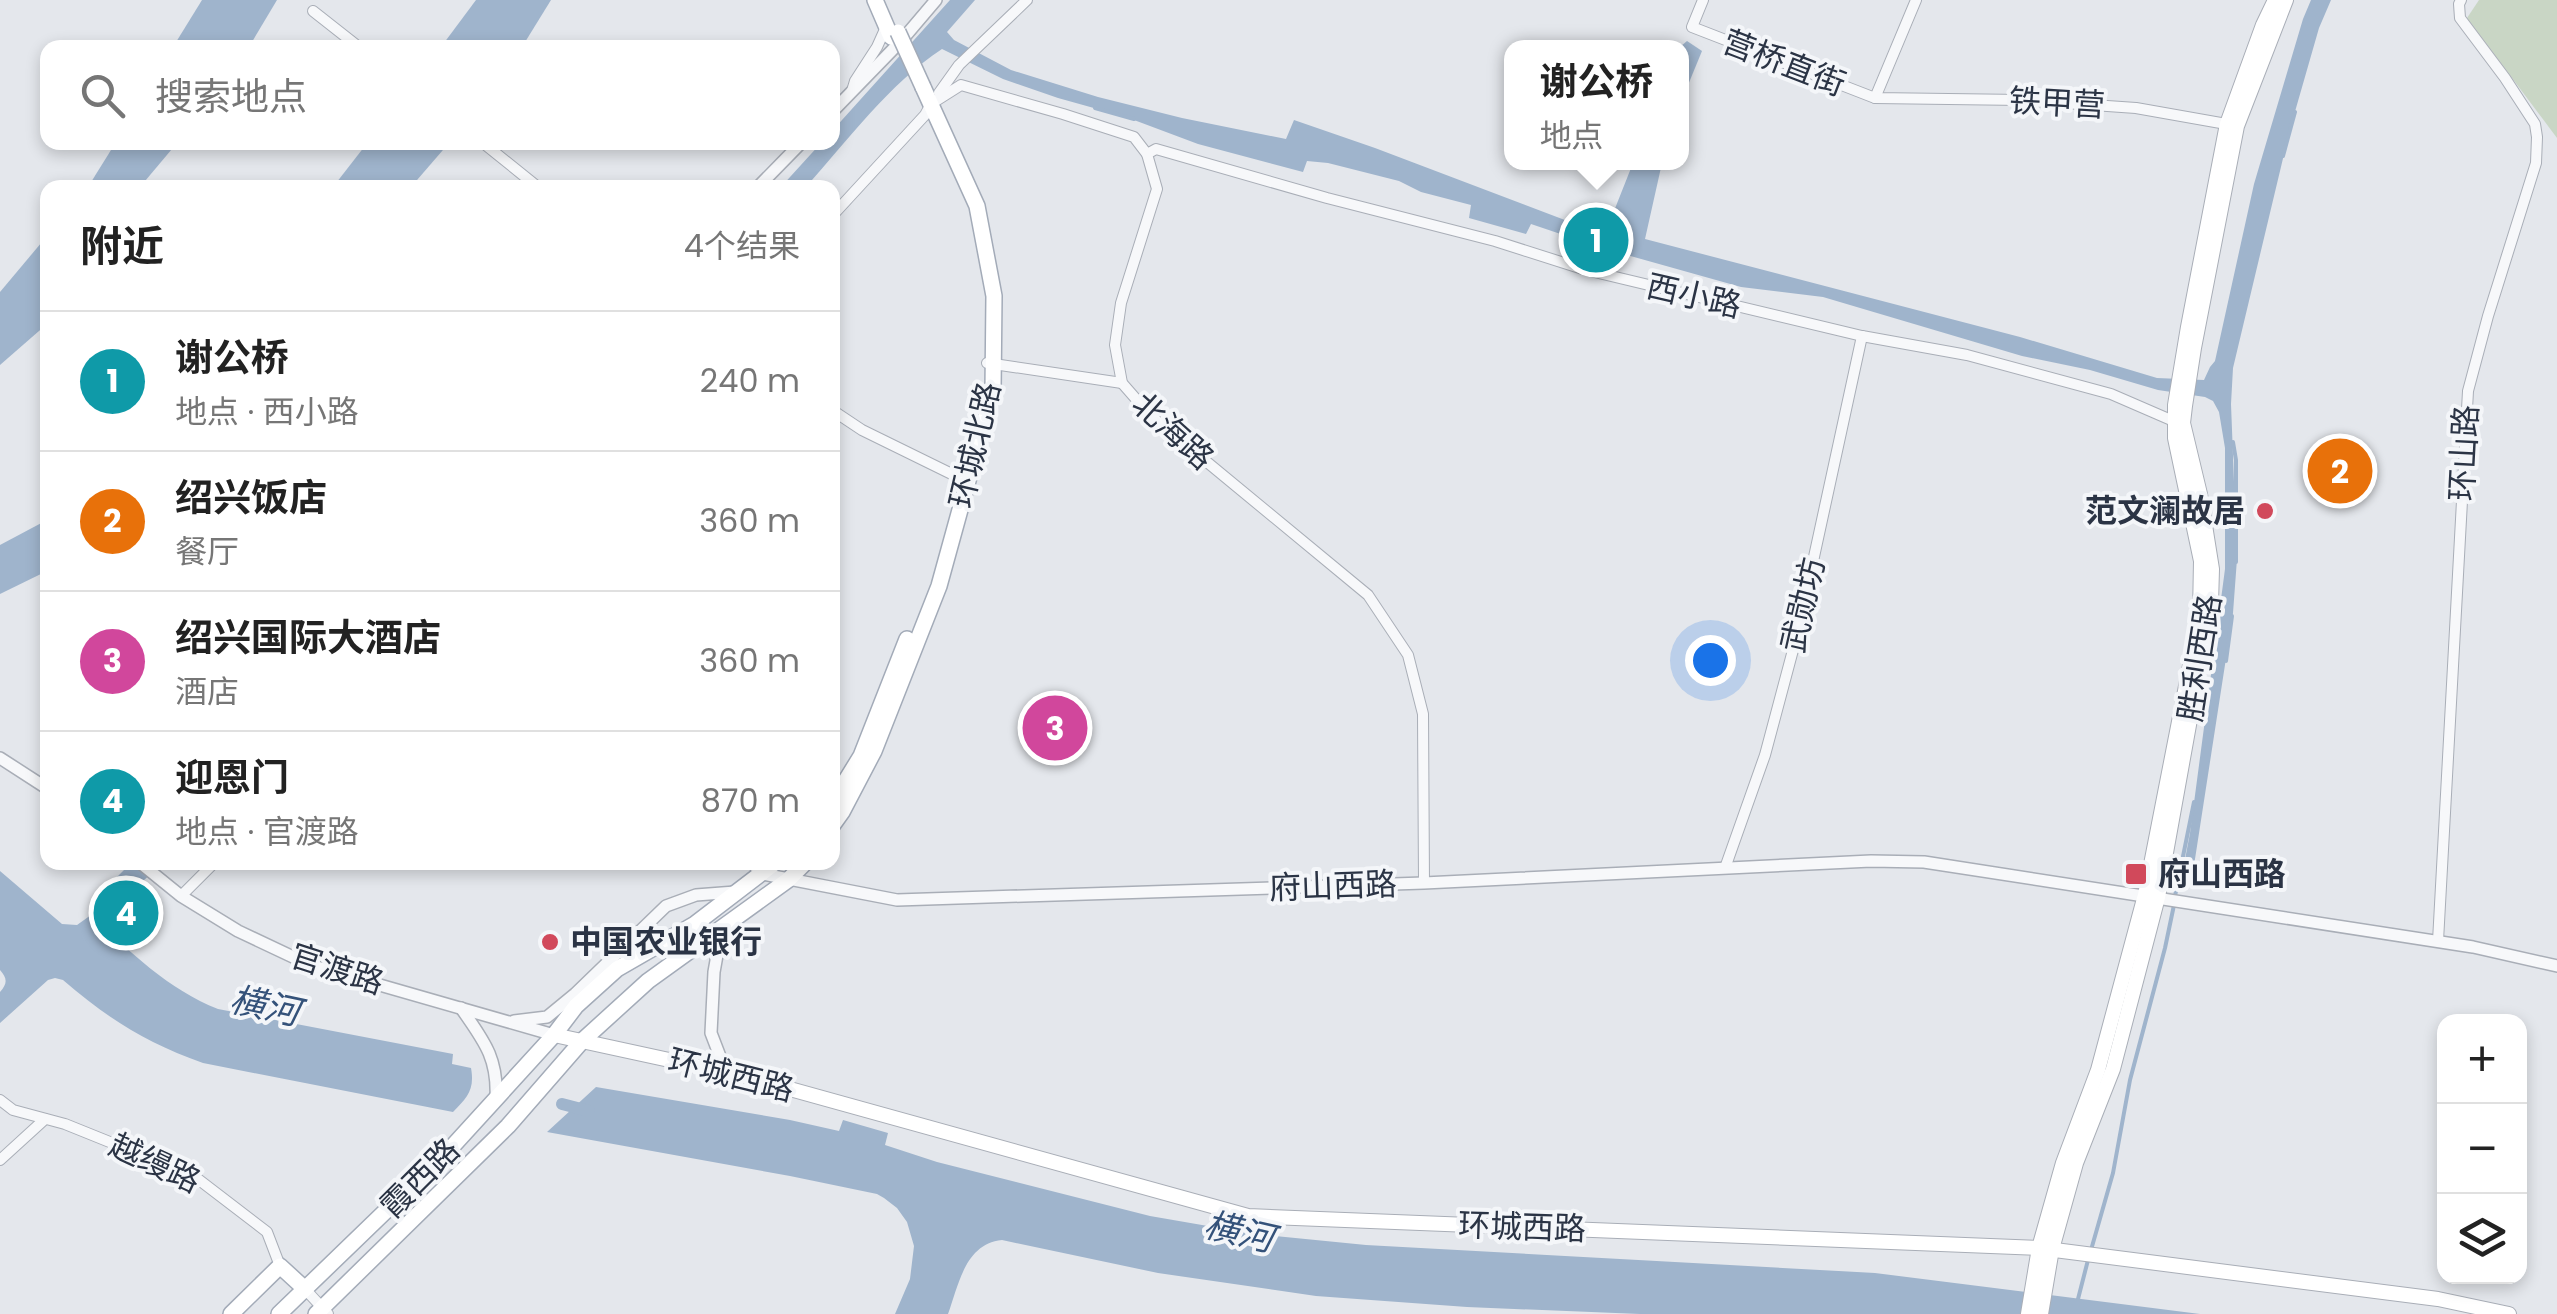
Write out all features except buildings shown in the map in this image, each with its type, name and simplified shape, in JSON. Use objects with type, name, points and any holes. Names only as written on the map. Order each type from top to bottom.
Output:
[{"type":"main road","name":"环城北路","points":[[840,789],[861,756],[930,580],[993,390],[990,363],[994,296],[977,206],[874,0]]},
{"type":"main road","name":"环城北路","points":[[885,0],[892,31]]},
{"type":"main road","name":"胜利西路","points":[[2028,1314],[2034,1281],[2113,1069],[2212,602],[2208,540],[2179,423],[2180,406],[2232,125],[2263,25],[2275,0]]},
{"type":"main road","name":"胜利西路","points":[[2232,125],[2286,0]]},
{"type":"main road","name":"环城北路","points":[[840,815],[874,751],[940,586],[964,481]]},
{"type":"main road","points":[[554,1035],[576,1006],[617,969],[695,924],[767,870]]},
{"type":"main road","points":[[582,1041],[648,981],[798,870]]},
{"type":"main road","name":"环城西路","points":[[554,1035],[726,1072],[1248,1216],[2046,1249],[2438,1299],[2509,1314]]},
{"type":"main road","name":"霞西路","points":[[279,1314],[476,1122],[554,1035]]},
{"type":"main road","name":"霞西路","points":[[322,1312],[508,1126],[582,1041]]},
{"type":"main road","name":"胜利西路","points":[[2042,1314],[2046,1249]]},
{"type":"main road","points":[[231,1314],[280,1266],[305,1289]]},
{"type":"street","points":[[840,104],[936,0]]},
{"type":"street","points":[[840,207],[928,109],[959,65],[1027,0]]},
{"type":"street","name":"营桥直街","points":[[1703,0],[1692,27],[1875,98]]},
{"type":"street","points":[[1875,98],[1916,0]]},
{"type":"street","name":"环山路","points":[[2438,941],[2468,391],[2536,164],[2537,137],[2535,124],[2506,78],[2460,18],[2462,0]]},
{"type":"street","points":[[313,11],[350,40]]},
{"type":"street","points":[[852,92],[855,80],[892,31]]},
{"type":"street","points":[[928,109],[961,85],[1134,138],[1147,154]]},
{"type":"street","name":"铁甲营","points":[[1875,98],[2022,100],[2136,108],[2232,125]]},
{"type":"street","points":[[492,150],[529,180]]},
{"type":"street","points":[[765,180],[794,150]]},
{"type":"street","name":"西小路","points":[[1147,154],[1156,150],[1495,241],[1586,270],[1862,336],[1967,355],[2111,394],[2179,423]]},
{"type":"street","name":"北海路","points":[[1147,154],[1157,189],[1121,303],[1115,345],[1122,383],[1150,416],[1368,595],[1408,655],[1423,714],[1424,883]]},
{"type":"street","name":"武勋坊","points":[[1726,868],[1765,755],[1796,636],[1862,336]]},
{"type":"street","points":[[990,363],[1122,383]]},
{"type":"street","points":[[840,415],[964,481]]},
{"type":"street","points":[[0,758],[40,783]]},
{"type":"street","name":"府山西路","points":[[763,874],[897,900],[1924,862],[2472,946],[2557,966]]},
{"type":"street","name":"官渡路","points":[[149,870],[181,896],[238,931],[310,965],[554,1035]]},
{"type":"street","points":[[181,896],[207,870]]},
{"type":"street","points":[[759,870],[763,874]]},
{"type":"street","points":[[510,1022],[547,1017],[666,906],[696,895],[739,892]]},
{"type":"street","points":[[722,927],[714,972],[711,1033],[726,1072]]},
{"type":"street","points":[[461,1008],[491,1052],[497,1076],[496,1099]]},
{"type":"street","name":"越缦路","points":[[0,1100],[13,1110],[65,1124],[194,1176],[267,1232],[280,1266]]},
{"type":"street","points":[[0,1160],[44,1118]]},
{"type":"street","points":[[305,1289],[322,1312]]},
{"type":"green space","points":[[2479,0],[2557,0],[2557,138],[2467,18]]},
{"type":"water","points":[[202,0],[277,0],[253,40],[177,40]]},
{"type":"water","points":[[476,0],[551,0],[526,40],[446,40]]},
{"type":"water","points":[[950,0],[975,0],[947,32],[954,40],[1011,70],[1098,97],[1286,139],[1294,120],[1599,233],[1609,210],[1614,211],[1630,170],[1660,170],[1645,239],[2020,337],[2157,378],[2204,380],[2215,361],[2254,184],[2303,19],[2311,0],[2331,0],[2290,129],[2233,368],[2237,559],[2233,613],[2193,872],[2183,870],[2225,569],[2225,448],[2219,412],[2213,401],[2022,356],[1823,297],[1741,287],[1531,224],[1526,234],[1469,218],[1471,205],[1328,163],[1307,161],[1303,172],[1198,144],[1003,79],[942,49],[887,96],[840,148],[840,122]]},
{"type":"water","points":[[1689,42],[1702,51],[1689,83]]},
{"type":"water","points":[[111,150],[171,150],[146,180],[92,180]]},
{"type":"water","points":[[362,150],[443,150],[417,180],[338,180]]},
{"type":"water","points":[[815,150],[838,150],[812,180],[787,180]]},
{"type":"water","points":[[40,244],[40,330],[0,365],[0,292]]},
{"type":"water","points":[[40,524],[40,574],[0,594],[0,545]]},
{"type":"water","points":[[124,870],[155,870],[124,898],[110,884]]},
{"type":"water","points":[[0,871],[62,924],[77,925],[91,915],[150,968],[200,1001],[218,1009],[453,1054],[452,1064],[471,1068],[469,1093],[453,1112],[203,1063],[129,1029],[55,978],[0,1023],[0,992],[6,981],[0,970]]},
{"type":"water","points":[[596,1087],[839,1131],[843,1120],[888,1133],[885,1145],[937,1162],[1150,1216],[1254,1234],[1366,1245],[1875,1273],[2200,1314],[1640,1314],[1467,1307],[1316,1296],[1158,1273],[1002,1240],[990,1243],[972,1257],[948,1314],[895,1314],[910,1279],[914,1246],[907,1222],[884,1198],[790,1176],[547,1132]]},
{"type":"waterway","points":[[1095,108],[1134,119]]},
{"type":"waterway","points":[[2283,156],[2295,112]]},
{"type":"waterway","points":[[2233,442],[2236,562]]},
{"type":"waterway","points":[[2226,661],[2232,616]]},
{"type":"waterway","points":[[2175,896],[2194,802]]},
{"type":"waterway","points":[[87,935],[125,889]]},
{"type":"waterway","points":[[2091,1250],[2113,1173],[2130,1080],[2174,905]]},
{"type":"waterway","name":"横河","points":[[562,1104],[589,1111]]},
{"type":"waterway","points":[[2078,1299],[2088,1260]]},
{"type":"place","name":"谢公桥","points":[[1596,240]]},
{"type":"place","name":"绍兴饭店","points":[[2340,471]]},
{"type":"place","name":"范文澜故居","points":[[2265,511]]},
{"type":"place","name":"绍兴国际大酒店","points":[[1055,728]]},
{"type":"place","name":"府山西路","points":[[2136,874]]},
{"type":"place","name":"迎恩门","points":[[126,913]]},
{"type":"place","name":"中国农业银行","points":[[550,942]]}]
